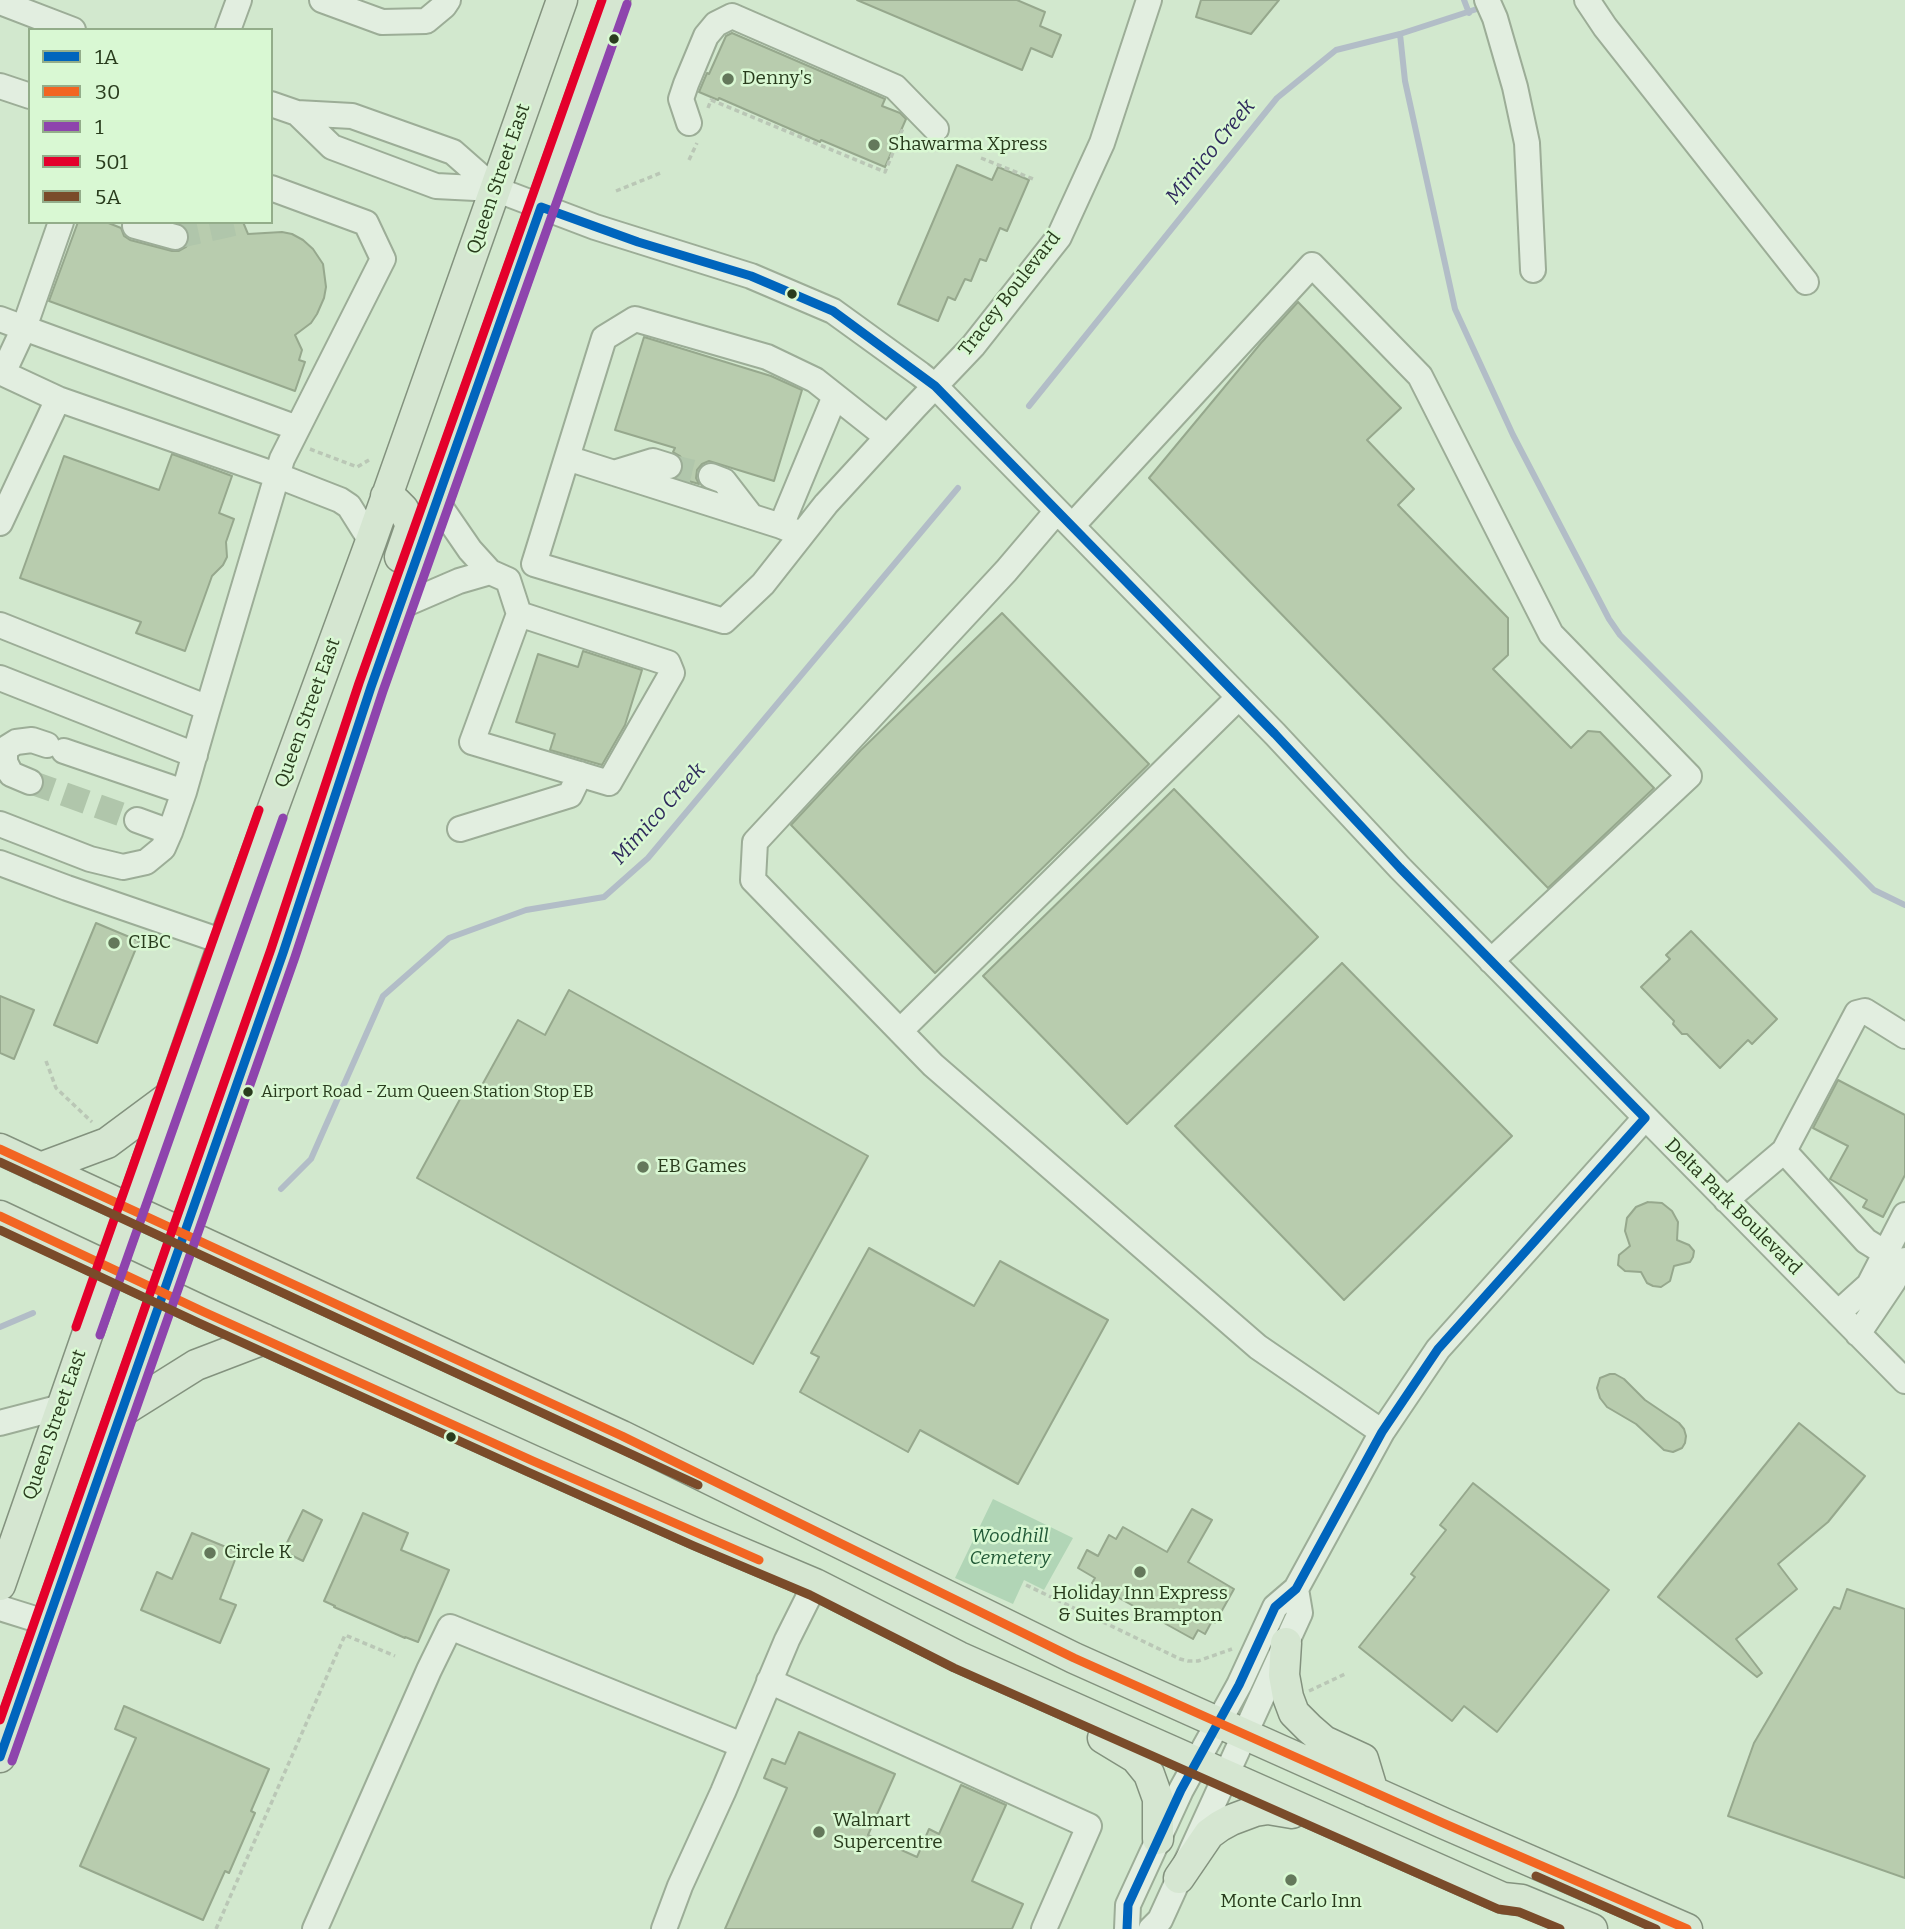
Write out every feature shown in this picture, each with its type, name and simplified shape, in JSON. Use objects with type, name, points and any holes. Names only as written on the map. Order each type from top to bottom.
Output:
[{"type":"main road","name":"Queen Street East","points":[[0,1585],[169,1097],[562,0]]},
{"type":"main road","points":[[0,1757],[283,953],[367,700],[615,0]]},
{"type":"main road","points":[[386,496],[403,509],[411,525],[391,585],[401,606]]},
{"type":"main road","points":[[40,1168],[107,1143],[169,1097]]},
{"type":"main road","points":[[0,1149],[633,1441],[1074,1658],[1687,1929]]},
{"type":"main road","points":[[0,1216],[544,1467],[815,1584],[958,1657],[1503,1898],[1522,1900],[1592,1929]]},
{"type":"main road","points":[[121,1412],[196,1365],[264,1339]]},
{"type":"main road","points":[[1286,1643],[1284,1675],[1294,1713],[1324,1741],[1363,1759],[1373,1792]]},
{"type":"main road","points":[[1061,1703],[1079,1727],[1115,1744],[1136,1758],[1149,1774],[1158,1799],[1158,1839]]},
{"type":"main road","points":[[1179,1878],[1209,1834],[1231,1819],[1255,1811],[1282,1810],[1330,1822]]},
{"type":"street","points":[[229,28],[239,0]]},
{"type":"street","points":[[322,0],[382,23],[426,21],[448,0]]},
{"type":"street","name":"Tracey Boulevard","points":[[791,530],[887,437],[972,346],[1059,237],[1102,143],[1149,0]]},
{"type":"street","points":[[1487,0],[1495,18],[1515,87],[1527,143],[1533,270]]},
{"type":"street","points":[[1587,0],[1629,58],[1806,282]]},
{"type":"street","points":[[1,5],[67,28]]},
{"type":"street","points":[[698,125],[681,99],[685,83],[706,36],[716,24],[732,16],[895,87],[924,129]]},
{"type":"street","points":[[0,86],[28,95]]},
{"type":"street","points":[[273,105],[297,113],[352,117],[453,152],[495,189]]},
{"type":"street","points":[[297,113],[332,147],[436,186],[495,189]]},
{"type":"street","name":"Delta Park Boulevard","points":[[495,189],[638,242],[751,276],[833,311],[935,386],[1644,1118],[1905,1381]]},
{"type":"street","points":[[0,824],[90,859],[124,867],[146,862],[163,848],[184,792],[282,458],[301,438],[383,259],[366,223],[278,197]]},
{"type":"street","points":[[60,224],[24,328],[1,373],[58,400],[276,475],[340,500],[349,506],[370,541]]},
{"type":"street","points":[[136,224],[175,237]]},
{"type":"street","points":[[1382,1432],[1258,1347],[933,1065],[754,880],[755,842],[1006,571],[1064,518],[1312,265],[1420,376],[1551,634],[1689,776],[1491,961]]},
{"type":"street","points":[[0,319],[301,438]]},
{"type":"street","points":[[534,564],[604,338],[635,319],[767,357],[816,380],[887,437]]},
{"type":"street","points":[[401,606],[459,581],[499,576],[534,564],[724,621],[763,584],[791,530],[835,396]]},
{"type":"street","points":[[0,523],[58,400]]},
{"type":"street","points":[[567,458],[791,530]]},
{"type":"street","points":[[614,473],[653,461],[669,466]]},
{"type":"street","points":[[711,476],[724,481],[751,516]]},
{"type":"street","points":[[437,502],[470,550],[499,576],[519,614],[668,663],[672,673],[609,783],[472,742],[519,614]]},
{"type":"street","points":[[0,625],[208,708]]},
{"type":"street","points":[[0,678],[195,755]]},
{"type":"street","points":[[900,1031],[1239,698]]},
{"type":"street","points":[[30,782],[11,774],[5,762],[5,749],[16,742],[32,740],[184,792]]},
{"type":"street","points":[[460,829],[570,796],[580,774]]},
{"type":"street","points":[[137,820],[170,832]]},
{"type":"street","points":[[79,893],[90,859]]},
{"type":"street","points":[[0,863],[224,942]]},
{"type":"street","points":[[1726,1200],[1784,1150],[1857,1013],[1865,1011],[1905,1036]]},
{"type":"street","points":[[1151,1929],[1160,1920],[1226,1776],[1239,1685],[1275,1607],[1296,1589],[1382,1432],[1438,1349],[1644,1118]]},
{"type":"street","points":[[1784,1150],[1866,1241],[1896,1257]]},
{"type":"street","points":[[1858,1334],[1893,1282],[1905,1215]]},
{"type":"street","points":[[1838,1313],[1896,1257]]},
{"type":"street","points":[[0,1423],[61,1407]]},
{"type":"street","points":[[664,1929],[769,1681],[815,1584]]},
{"type":"street","points":[[1126,1929],[1128,1905],[1196,1762],[1232,1728],[1286,1643],[1300,1613],[1296,1589]]},
{"type":"street","points":[[0,1608],[48,1623]]},
{"type":"street","points":[[315,1929],[450,1627],[742,1745]]},
{"type":"street","points":[[769,1681],[1089,1826],[1044,1929]]},
{"type":"path","points":[[689,160],[698,125],[711,100],[885,172],[904,127],[924,129]]},
{"type":"path","points":[[981,158],[1033,179]]},
{"type":"path","points":[[616,191],[663,172]]},
{"type":"path","points":[[301,438],[357,467],[369,460]]},
{"type":"path","points":[[46,1061],[56,1087],[95,1125]]},
{"type":"path","points":[[1026,1585],[1188,1661],[1198,1661],[1242,1646]]},
{"type":"path","points":[[216,1929],[345,1635],[395,1656]]},
{"type":"path","points":[[1303,1694],[1345,1674]]},
{"type":"green space","name":"Woodhill Cemetery","points":[[993,1499],[1073,1538],[1044,1590],[1024,1580],[1013,1604],[955,1578]]},
{"type":"building","points":[[857,0],[1017,0],[1045,12],[1040,26],[1061,35],[1052,57],[1031,48],[1022,70]]},
{"type":"building","points":[[1201,0],[1279,0],[1251,34],[1196,17]]},
{"type":"building","points":[[732,33],[885,99],[882,106],[900,113],[906,119],[885,167],[699,92],[726,36]]},
{"type":"building","points":[[957,165],[992,180],[998,167],[1029,180],[1007,231],[1000,228],[986,261],[980,259],[971,281],[965,279],[955,300],[948,297],[938,321],[898,304]]},
{"type":"building","points":[[77,224],[111,224],[121,228],[124,236],[130,240],[172,251],[179,251],[189,242],[189,233],[182,224],[244,224],[248,234],[292,234],[313,249],[323,264],[326,287],[317,314],[311,323],[295,335],[302,350],[299,360],[305,362],[295,391],[49,301]]},
{"type":"building","points":[[1298,302],[1401,408],[1367,440],[1414,489],[1398,505],[1508,618],[1508,655],[1493,669],[1571,748],[1588,731],[1600,732],[1654,788],[1548,888],[1149,478]]},
{"type":"building","points":[[644,337],[771,376],[802,390],[774,481],[709,461],[697,470],[696,478],[699,484],[678,478],[684,463],[680,456],[673,452],[675,448],[615,430]]},
{"type":"building","points":[[172,454],[232,476],[219,513],[234,519],[226,542],[227,557],[212,576],[185,651],[136,633],[141,622],[20,578],[64,456],[159,490]]},
{"type":"building","points":[[1002,613],[1149,764],[935,973],[791,825],[861,750]]},
{"type":"building","points":[[583,651],[642,670],[625,725],[602,765],[550,750],[555,734],[516,722],[538,654],[578,667]]},
{"type":"building","points":[[1174,789],[1318,937],[1127,1124],[983,976]]},
{"type":"building","points":[[96,923],[139,941],[97,1043],[54,1025]]},
{"type":"building","points":[[1691,931],[1777,1019],[1752,1044],[1748,1040],[1720,1068],[1687,1034],[1682,1034],[1673,1024],[1674,1021],[1641,987],[1670,959],[1666,955]]},
{"type":"building","points":[[1342,963],[1512,1136],[1344,1300],[1175,1126]]},
{"type":"building","name":"EB Games","points":[[569,990],[868,1156],[753,1364],[417,1178],[465,1090],[476,1096],[518,1020],[545,1035]]},
{"type":"building","points":[[0,996],[34,1010],[14,1059],[0,1053]]},
{"type":"building","points":[[1838,1080],[1905,1115],[1905,1175],[1883,1217],[1863,1207],[1867,1200],[1830,1179],[1848,1146],[1813,1128]]},
{"type":"building","points":[[1648,1202],[1662,1203],[1672,1211],[1678,1222],[1677,1240],[1689,1245],[1694,1251],[1690,1262],[1674,1266],[1670,1281],[1661,1287],[1647,1283],[1641,1272],[1625,1271],[1618,1265],[1619,1255],[1630,1246],[1625,1231],[1627,1218],[1636,1207]]},
{"type":"building","points":[[869,1248],[974,1306],[1000,1261],[1108,1320],[1018,1484],[920,1430],[908,1452],[800,1392],[819,1357],[811,1353]]},
{"type":"building","points":[[1610,1374],[1624,1379],[1645,1400],[1679,1423],[1686,1436],[1682,1448],[1673,1452],[1664,1450],[1636,1424],[1607,1407],[1597,1388],[1600,1378]]},
{"type":"building","points":[[1799,1423],[1865,1476],[1828,1522],[1778,1564],[1797,1589],[1736,1639],[1762,1673],[1757,1677],[1658,1597]]},
{"type":"building","points":[[1473,1483],[1609,1590],[1497,1732],[1464,1706],[1452,1721],[1359,1647],[1415,1577],[1411,1574],[1446,1530],[1440,1525]]},
{"type":"building","name":"Holiday Inn Express & Suites Brampton","points":[[1192,1509],[1212,1520],[1188,1562],[1234,1589],[1215,1623],[1212,1621],[1205,1634],[1198,1630],[1193,1639],[1092,1583],[1095,1578],[1078,1568],[1087,1550],[1098,1556],[1109,1535],[1116,1539],[1123,1527],[1167,1552]]},
{"type":"building","points":[[303,1510],[322,1520],[303,1561],[283,1551]]},
{"type":"building","points":[[363,1513],[408,1533],[401,1550],[449,1570],[418,1642],[324,1601]]},
{"type":"building","points":[[192,1533],[238,1552],[220,1599],[236,1605],[220,1643],[141,1610],[157,1572],[172,1579]]},
{"type":"building","points":[[1847,1589],[1905,1609],[1905,1878],[1728,1816],[1754,1743],[1834,1607],[1840,1609]]},
{"type":"building","points":[[124,1706],[269,1769],[251,1811],[255,1813],[229,1873],[225,1871],[203,1920],[80,1866],[136,1738],[115,1729]]},
{"type":"building","name":"Walmart Supercentre","points":[[799,1732],[895,1774],[868,1835],[917,1857],[929,1829],[939,1834],[961,1785],[1006,1805],[972,1881],[1023,1904],[1012,1929],[725,1929],[787,1788],[764,1778],[772,1759],[785,1764]]},
{"type":"waterway","points":[[1464,0],[1469,13]]},
{"type":"waterway","name":"Mimico Creek","points":[[1029,406],[1277,98],[1336,50],[1400,34],[1483,7]]},
{"type":"waterway","points":[[1400,34],[1405,81],[1455,309],[1513,435],[1609,619],[1620,635],[1874,890],[1905,905]]},
{"type":"waterway","name":"Mimico Creek","points":[[281,1189],[311,1159],[383,996],[449,938],[526,910],[604,897],[648,858],[958,488]]},
{"type":"waterway","name":"Mimico Creek","points":[[0,1327],[33,1313]]},
{"type":"tunnel","points":[[175,237],[234,224]]},
{"type":"tunnel","points":[[669,466],[711,476]]},
{"type":"tunnel","points":[[30,782],[137,820]]},
{"type":"transit line","name":"501","points":[[0,1720],[271,949],[359,683],[602,0]]},
{"type":"transit line","name":"1","points":[[12,1761],[295,957],[383,691],[627,4]]},
{"type":"transit line","name":"1A","points":[[0,1757],[283,953],[371,687],[541,207],[638,242],[751,276],[833,311],[935,386],[1645,1118],[1438,1349],[1382,1432],[1296,1589],[1275,1607],[1239,1685],[1181,1790],[1128,1905],[1127,1929]]},
{"type":"transit line","name":"501","points":[[76,1327],[259,810]]},
{"type":"transit line","name":"1","points":[[100,1335],[283,818]]},
{"type":"transit line","name":"30","points":[[0,1149],[622,1436],[1074,1658],[1687,1929]]},
{"type":"transit line","name":"5A","points":[[0,1162],[698,1485]]},
{"type":"transit line","name":"30","points":[[0,1216],[204,1312],[759,1560]]},
{"type":"transit line","name":"5A","points":[[0,1230],[528,1472],[810,1595],[954,1668],[1498,1909],[1519,1912],[1560,1929]]},
{"type":"transit line","name":"5A","points":[[1536,1876],[1656,1929]]},
{"type":"place","name":"Denny's","points":[[728,79]]},
{"type":"place","name":"Shawarma Xpress","points":[[874,145]]},
{"type":"place","name":"CIBC","points":[[114,943]]},
{"type":"place","name":"Airport Road - Zum Queen Station Stop EB","points":[[248,1092]]},
{"type":"place","name":"EB Games","points":[[643,1167]]},
{"type":"place","name":"Circle K","points":[[210,1553]]},
{"type":"place","name":"Holiday Inn Express & Suites Brampton","points":[[1140,1572]]},
{"type":"place","name":"Walmart Supercentre","points":[[819,1832]]},
{"type":"place","name":"Monte Carlo Inn","points":[[1291,1880]]}]
